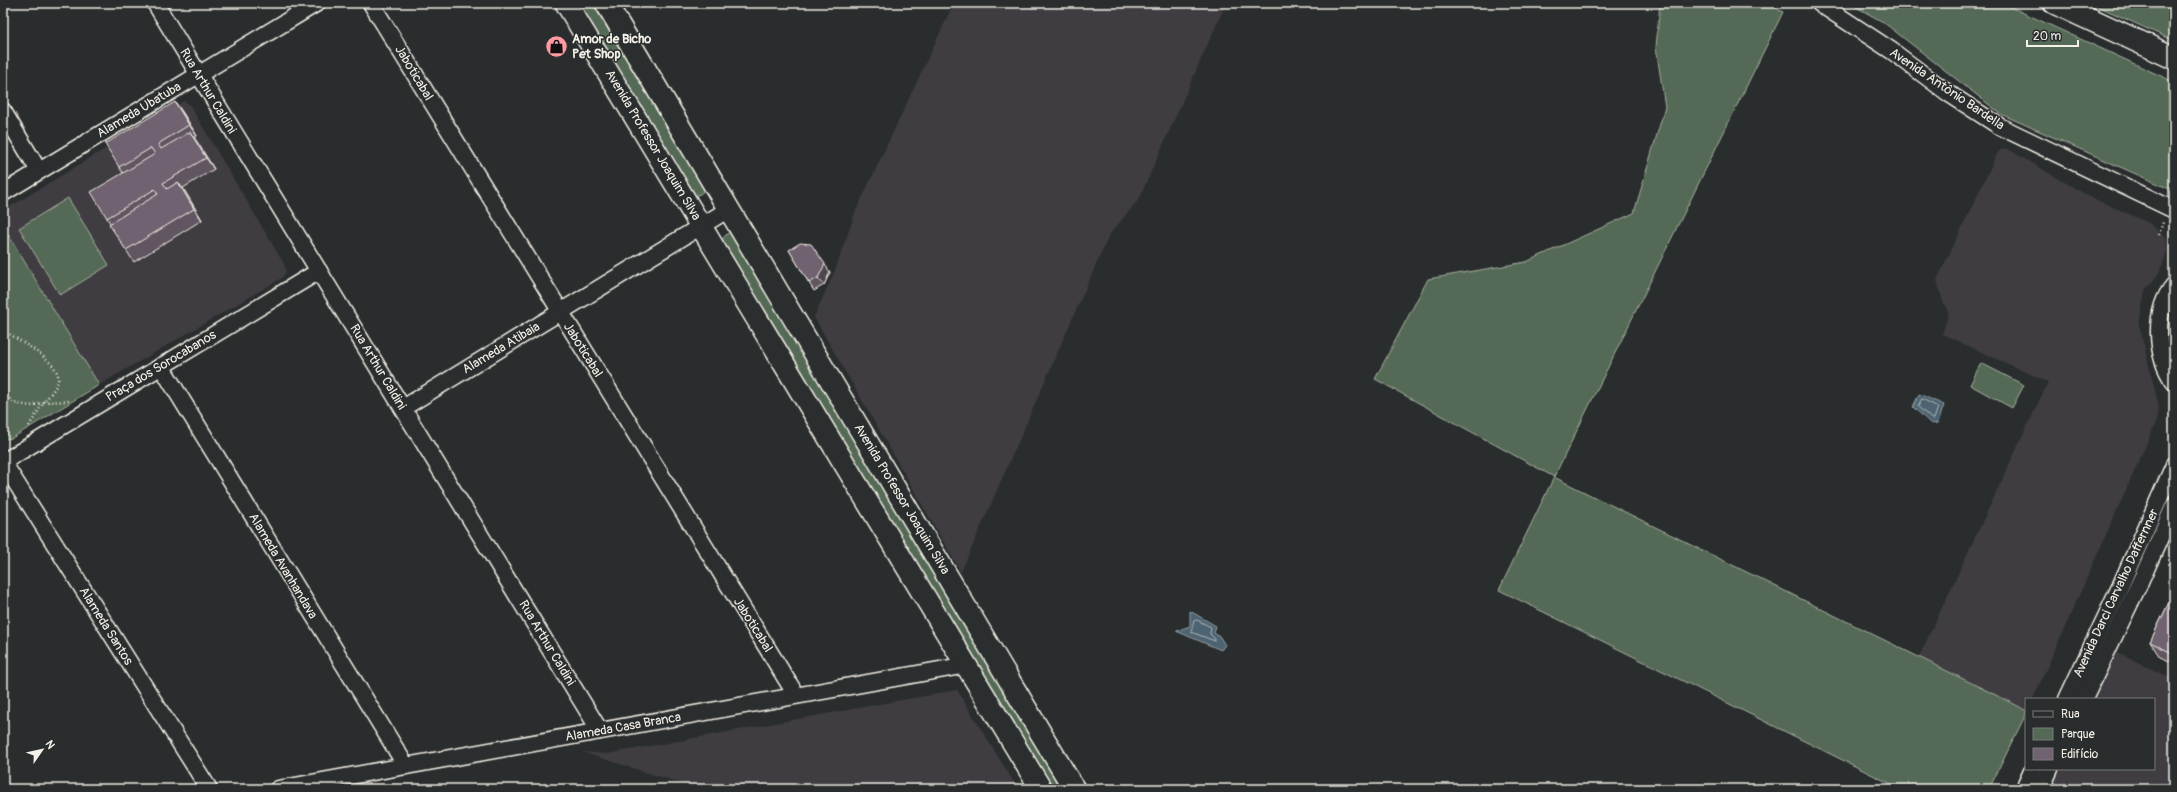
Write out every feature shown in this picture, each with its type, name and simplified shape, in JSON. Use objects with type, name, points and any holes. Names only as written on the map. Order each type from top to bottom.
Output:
[{"type":"highway","points":[[2055,3],[2174,58]]},
{"type":"main road","name":"Avenida Professor Joaquim Silva","points":[[566,3],[967,665],[1040,789]]},
{"type":"main road","name":"Avenida Professor Joaquim Silva","points":[[606,3],[1074,789]]},
{"type":"street","name":"Rua Arthur Caldini","points":[[155,3],[600,731]]},
{"type":"street","name":"Alameda Ubatuba","points":[[3,193],[317,3]]},
{"type":"street","name":"Jaboticabal","points":[[371,3],[796,695]]},
{"type":"street","name":"Avenida Antônio Bardella","points":[[1819,3],[1892,51],[1948,92],[1999,126],[2172,211]]},
{"type":"street","points":[[3,111],[39,171]]},
{"type":"street","name":"Avenida Professor Joaquim Silva","points":[[702,226],[729,209]]},
{"type":"street","name":"Alameda Atibaia","points":[[403,408],[702,226]]},
{"type":"street","name":"Praça dos Sorocabanos","points":[[3,462],[319,271]]},
{"type":"street","points":[[2174,285],[2162,310],[2159,334],[2162,358],[2174,382]]},
{"type":"street","name":"Alameda Avanhandava","points":[[161,366],[406,766]]},
{"type":"street","name":"Alameda Santos","points":[[3,462],[209,789]]},
{"type":"street","name":"Avenida Darci Carvalho Daffernner","points":[[2084,698],[2092,664],[2174,465]]},
{"type":"street","name":"Avenida Darci Carvalho Daffernner","points":[[2068,698],[2092,664],[2174,506]]},
{"type":"street","name":"Alameda Casa Branca","points":[[278,789],[967,665]]},
{"type":"street","points":[[2024,789],[2033,770]]},
{"type":"street","points":[[2040,789],[2050,770]]},
{"type":"path","points":[[3,330],[51,362],[58,372],[58,382],[44,402],[31,406],[13,403],[6,394],[3,367]]},
{"type":"shaded area","points":[[954,3],[1226,3],[1139,199],[1109,235],[961,572],[814,317],[836,268],[855,213]]},
{"type":"shaded area","points":[[184,101],[189,104],[284,264],[286,271],[282,278],[99,385],[3,226],[3,211]]},
{"type":"shaded area","points":[[2006,148],[2090,197],[2149,223],[2166,238],[2167,251],[2160,272],[2145,290],[2139,325],[2159,407],[2157,420],[2033,698],[2025,698],[2025,710],[1919,657],[2048,382],[1942,334],[1949,313],[1943,302],[1937,280],[1999,151]]},
{"type":"shaded area","points":[[2117,652],[2174,680],[2174,789],[2051,789],[2060,770],[2155,770],[2155,698],[2094,698]]},
{"type":"shaded area","points":[[957,690],[1018,789],[699,789],[582,752],[607,754]]},
{"type":"green space","points":[[578,3],[592,3],[702,183],[704,191],[700,194],[694,196]]},
{"type":"green space","points":[[1660,3],[1766,3],[1783,12],[1554,477],[1375,379],[1428,279],[1526,262],[1634,213],[1665,107],[1656,47]]},
{"type":"green space","points":[[1849,3],[2002,3],[2174,82],[2174,191],[2001,114],[1883,22]]},
{"type":"green space","points":[[2091,3],[2174,3],[2174,41]]},
{"type":"green space","points":[[68,198],[109,265],[60,295],[19,228]]},
{"type":"green space","points":[[3,226],[99,385],[12,438],[7,439],[3,436]]},
{"type":"green space","points":[[729,232],[738,238],[1063,789],[1051,789],[721,243]]},
{"type":"green space","points":[[1981,363],[2024,385],[2012,408],[1970,385]]},
{"type":"green space","points":[[1554,477],[2025,710],[2025,716],[1989,789],[1901,789],[1499,590]]},
{"type":"water","points":[[1919,394],[1944,405],[1938,423],[1931,424],[1913,407]]},
{"type":"water","points":[[1190,611],[1216,626],[1214,633],[1220,637],[1225,645],[1221,650],[1176,631],[1190,626]]},
{"type":"building","points":[[175,102],[189,125],[158,144],[161,149],[190,132],[206,158],[163,183],[167,189],[178,182],[194,209],[126,250],[109,224],[158,194],[155,189],[107,218],[91,192],[155,154],[151,148],[119,167],[105,144]]},
{"type":"building","points":[[800,243],[811,244],[825,264],[818,278],[809,283],[789,250]]},
{"type":"building","points":[[2174,592],[2174,654],[2150,642]]},
{"type":"place","name":"Amor de Bicho Pet Shop","points":[[556,46]]}]
